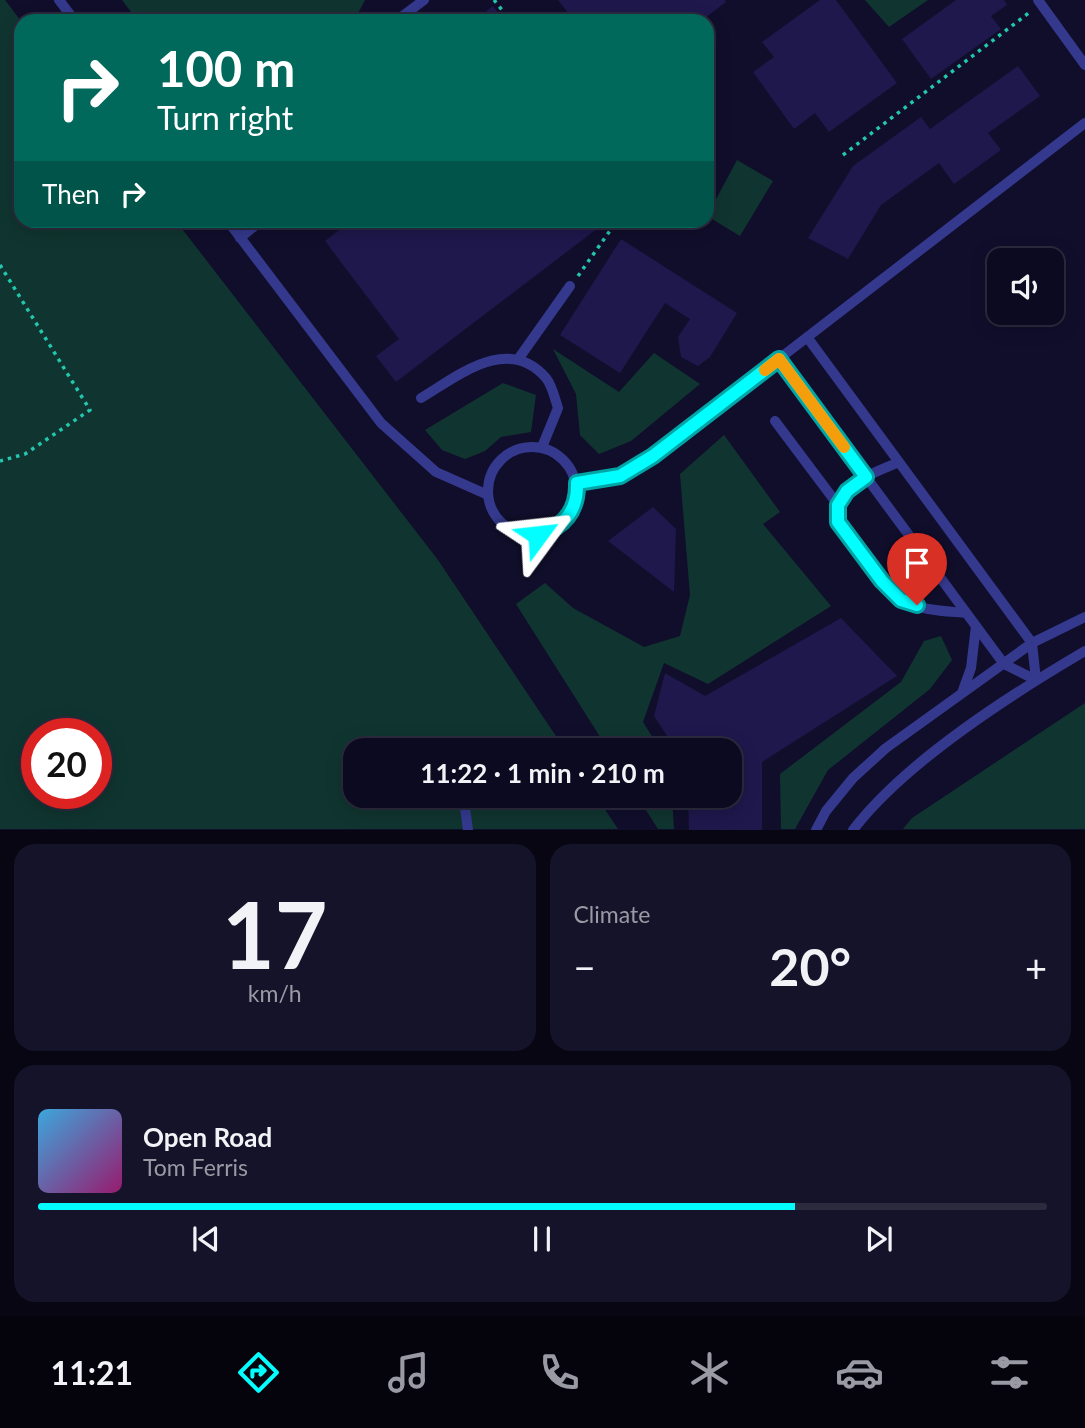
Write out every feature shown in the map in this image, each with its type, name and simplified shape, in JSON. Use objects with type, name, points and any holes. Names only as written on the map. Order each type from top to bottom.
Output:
[{"type":"lane","points":[[59,0],[70,14]]},
{"type":"lane","points":[[405,14],[424,0]]},
{"type":"lane","points":[[1039,2],[1085,65]]},
{"type":"lane","points":[[577,483],[620,476],[653,456],[1085,123]]},
{"type":"lane","points":[[233,228],[380,423],[436,472],[488,495]]},
{"type":"lane","points":[[240,238],[252,228]]},
{"type":"lane","points":[[519,358],[570,286]]},
{"type":"lane","points":[[807,337],[1032,643],[1036,680]]},
{"type":"lane","points":[[421,398],[485,360],[519,358],[546,379],[558,408],[542,447]]},
{"type":"lane","points":[[779,359],[1004,664],[1036,680]]},
{"type":"lane","points":[[775,421],[838,505]]},
{"type":"lane","points":[[527,446],[542,447],[562,457],[572,469],[577,483],[574,508],[565,522],[553,531],[538,535],[513,532],[500,523],[492,510],[488,495],[489,479],[499,461],[512,451],[527,446]]},
{"type":"lane","points":[[899,462],[866,477],[847,491],[838,505],[838,522],[882,581],[901,600],[932,610],[966,613]]},
{"type":"lane","points":[[816,830],[853,778],[886,748],[1032,643],[1085,617]]},
{"type":"lane","points":[[961,694],[971,668],[976,626]]},
{"type":"lane","points":[[853,830],[877,800],[906,773],[1036,680],[1085,651]]},
{"type":"lane","points":[[465,808],[468,829]]},
{"type":"path","points":[[494,0],[505,14]]},
{"type":"path","points":[[843,155],[1039,2]]},
{"type":"path","points":[[570,286],[612,228]]},
{"type":"path","points":[[0,265],[89,410],[25,454],[0,461]]},
{"type":"green space","points":[[0,0],[5,0],[16,14],[14,228],[181,228],[438,560],[557,738],[343,738],[343,808],[604,808],[618,829],[0,829]]},
{"type":"green space","points":[[122,0],[365,0],[358,14],[133,14]]},
{"type":"green space","points":[[865,0],[928,0],[889,27]]},
{"type":"green space","points":[[737,160],[773,181],[740,236],[714,220],[714,203]]},
{"type":"green space","points":[[553,349],[619,392],[654,353],[700,384],[631,441],[599,454],[580,435],[576,394]]},
{"type":"green space","points":[[503,383],[536,395],[531,432],[501,437],[485,451],[465,459],[442,450],[425,430]]},
{"type":"green space","points":[[724,435],[780,512],[763,524],[831,606],[708,684],[664,663],[643,722],[653,738],[601,738],[516,604],[545,583],[573,608],[644,647],[680,636],[690,595],[680,474]]},
{"type":"green space","points":[[941,636],[952,660],[930,689],[828,770],[795,829],[781,829],[780,774],[901,682],[924,641]]},
{"type":"green space","points":[[1085,703],[1085,829],[903,829],[912,818]]},
{"type":"green space","points":[[645,808],[673,808],[674,829],[658,829]]},
{"type":"building","points":[[558,0],[726,2],[710,14],[569,14]]},
{"type":"building","points":[[820,0],[836,0],[897,83],[829,132],[815,113],[794,129],[753,72],[774,57],[762,42]]},
{"type":"building","points":[[956,0],[1004,0],[1007,5],[991,16],[1001,29],[931,79],[902,39]]},
{"type":"building","points":[[493,6],[499,14],[483,14]]},
{"type":"building","points":[[1018,66],[1040,96],[988,133],[1001,150],[954,184],[939,163],[881,205],[848,259],[808,238],[853,166],[921,117],[930,129]]},
{"type":"building","points":[[342,228],[598,228],[396,382],[376,356],[399,339],[325,241]]},
{"type":"building","points":[[621,239],[737,313],[710,357],[698,366],[681,357],[678,337],[690,319],[665,303],[620,373],[560,335]]},
{"type":"building","points":[[653,507],[676,529],[674,592],[608,541]]},
{"type":"building","points":[[841,618],[897,676],[762,762],[762,830],[689,830],[688,808],[742,808],[742,738],[668,738],[654,716],[665,673],[705,696]]},
{"type":"slow traffic","points":[[765,370],[779,359],[844,447]]},
{"type":"route","points":[[538,535],[553,531],[565,522],[574,508],[577,483],[620,476],[653,456],[779,359],[866,477],[847,491],[838,505],[838,522],[882,581],[901,600],[917,605]]}]
